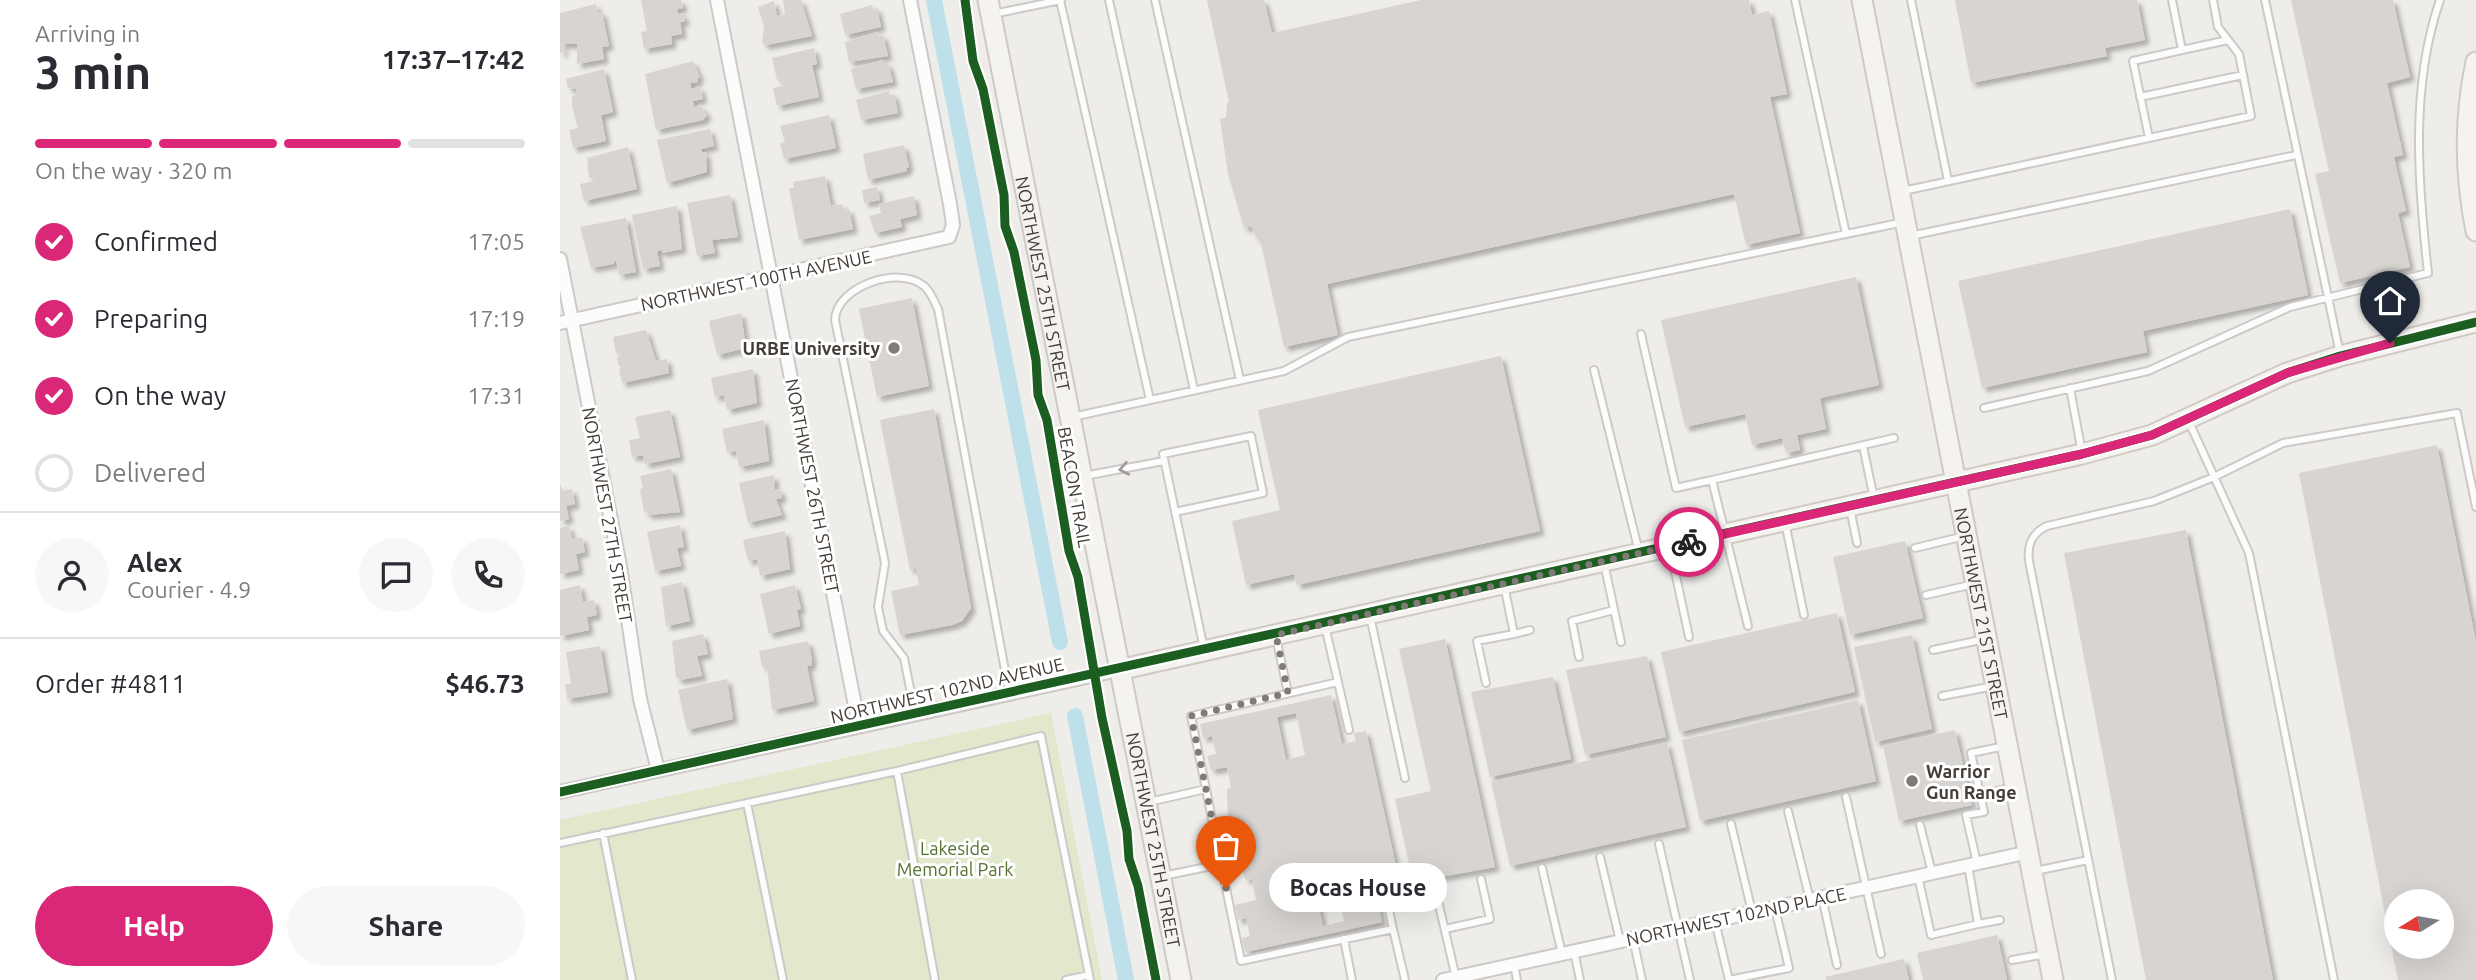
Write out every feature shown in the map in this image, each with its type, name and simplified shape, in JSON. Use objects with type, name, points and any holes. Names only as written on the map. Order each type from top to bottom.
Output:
[{"type":"street","name":"NORTHWEST 26TH STREET","points":[[717,0],[859,726]]},
{"type":"street","name":"NORTHWEST 100TH AVENUE","points":[[566,322],[772,275],[922,246],[943,241],[951,235],[950,204],[910,0]]},
{"type":"street","name":"NORTHWEST 21ST STREET","points":[[1861,0],[2053,980]]},
{"type":"street","name":"NORTHWEST 25TH STREET","points":[[989,7],[1123,669],[1181,980]]},
{"type":"street","points":[[2476,62],[2470,95],[2467,151],[2470,204],[2476,231]]},
{"type":"street","name":"NORTHWEST 27TH STREET","points":[[560,259],[566,322],[620,566],[640,699],[658,770]]},
{"type":"street","name":"NORTHWEST 102ND AVENUE","points":[[560,792],[1205,651],[2082,454],[2152,435],[2287,373],[2340,356],[2476,322]]},
{"type":"street","name":"NORTHWEST 102ND PLACE","points":[[1452,979],[2029,852]]},
{"type":"lane","points":[[989,7],[1060,0],[1150,400]]},
{"type":"lane","points":[[1109,0],[1194,390]]},
{"type":"lane","points":[[1155,0],[1240,380]]},
{"type":"lane","points":[[1795,0],[1846,234]]},
{"type":"lane","points":[[1911,0],[1948,181]]},
{"type":"lane","points":[[2172,0],[2182,50]]},
{"type":"lane","points":[[1899,191],[2251,117],[2239,54],[2218,27],[2213,0]]},
{"type":"lane","points":[[2264,0],[2340,356]]},
{"type":"lane","points":[[1984,408],[2148,371],[2290,307],[2428,273],[2418,181],[2420,107],[2431,26],[2440,0]]},
{"type":"lane","points":[[2148,138],[2133,61],[2228,40]]},
{"type":"lane","points":[[2140,97],[2243,75]]},
{"type":"lane","points":[[1071,418],[1284,371],[1348,337],[1846,234],[1907,229],[2296,155]]},
{"type":"lane","points":[[915,713],[904,658],[883,631],[878,607],[884,563],[835,320],[835,312],[843,297],[855,289],[877,282],[904,278],[918,282],[930,293],[937,309],[1009,692]]},
{"type":"lane","points":[[1641,334],[1676,488],[1894,438]]},
{"type":"lane","points":[[1594,370],[1639,553]]},
{"type":"lane","points":[[2070,388],[2082,454]]},
{"type":"lane","points":[[2112,980],[2029,561],[2029,543],[2040,530],[2048,526],[2154,501],[2214,477],[2283,443],[2457,413],[2476,507]]},
{"type":"lane","points":[[2188,420],[2249,553],[2334,980]]},
{"type":"lane","points":[[1175,512],[1263,493],[1251,436],[1163,454],[1164,461],[1175,512],[1205,651]]},
{"type":"lane","points":[[1863,446],[1875,500]]},
{"type":"lane","points":[[1083,476],[1164,461]]},
{"type":"lane","points":[[1712,480],[1748,626]]},
{"type":"lane","points":[[1849,506],[1857,543]]},
{"type":"lane","points":[[1784,520],[1804,615]]},
{"type":"lane","points":[[1915,548],[1967,536]]},
{"type":"lane","points":[[1670,546],[1689,637]]},
{"type":"lane","points":[[1604,561],[1621,642]]},
{"type":"lane","points":[[1504,583],[1514,634]]},
{"type":"lane","points":[[1926,595],[1976,584]]},
{"type":"lane","points":[[1579,657],[1572,621],[1614,610]]},
{"type":"lane","points":[[1370,614],[1405,778]]},
{"type":"lane","points":[[1325,624],[1349,730]]},
{"type":"lane","points":[[1486,682],[1477,641],[1530,630]]},
{"type":"lane","points":[[1276,635],[1288,693]]},
{"type":"lane","points":[[1933,650],[1987,639]]},
{"type":"lane","points":[[1338,682],[1191,716],[1241,961],[1393,929]]},
{"type":"lane","points":[[1942,696],[1996,685]]},
{"type":"lane","points":[[560,842],[897,771],[1041,736],[1089,978],[1066,980]]},
{"type":"lane","points":[[1978,925],[1966,815],[1984,812],[1971,753],[2008,746]]},
{"type":"lane","points":[[897,771],[935,980]]},
{"type":"lane","points":[[1980,794],[2016,787]]},
{"type":"lane","points":[[1147,802],[1206,789]]},
{"type":"lane","points":[[1846,797],[1881,954]]},
{"type":"lane","points":[[747,803],[783,980]]},
{"type":"lane","points":[[1788,811],[1837,965]]},
{"type":"lane","points":[[1731,824],[1752,912]]},
{"type":"lane","points":[[1920,825],[1932,873]]},
{"type":"lane","points":[[603,833],[632,980]]},
{"type":"lane","points":[[1659,844],[1690,980]]},
{"type":"lane","points":[[1600,857],[1626,940],[1642,980]]},
{"type":"lane","points":[[2032,872],[2088,860]]},
{"type":"lane","points":[[1161,876],[1220,864]]},
{"type":"lane","points":[[1542,868],[1568,953],[1580,980]]},
{"type":"lane","points":[[1919,876],[1931,935],[2000,920]]},
{"type":"lane","points":[[1444,929],[1490,919],[1481,879]]},
{"type":"lane","points":[[1384,886],[1405,980]]},
{"type":"lane","points":[[1435,888],[1452,979]]},
{"type":"lane","points":[[1715,921],[1728,980],[1788,968],[1775,908]]},
{"type":"lane","points":[[1343,939],[1352,980]]},
{"type":"lane","points":[[2012,960],[2048,954]]},
{"type":"lane","points":[[1514,965],[1517,980]]},
{"type":"green space","name":"Lakeside Memorial Park","points":[[1051,713],[1102,980],[560,980],[560,820]]},
{"type":"building","points":[[641,0],[681,0],[683,8],[677,9],[678,14],[683,13],[685,22],[680,22],[682,34],[671,36],[672,44],[644,49],[641,32],[647,31]]},
{"type":"building","points":[[783,0],[801,0],[812,36],[766,45],[762,43],[764,26],[758,7],[774,1],[777,16],[785,14]]},
{"type":"building","points":[[1207,0],[1264,0],[1272,33],[1421,0],[1749,0],[1752,15],[1769,11],[1787,94],[1770,97],[1800,233],[1746,245],[1734,194],[1327,284],[1338,335],[1284,347],[1260,239],[1257,239],[1251,226],[1244,228],[1228,174],[1220,119],[1226,117],[1229,102]]},
{"type":"building","points":[[1955,0],[2137,0],[2145,40],[2105,48],[2107,56],[1971,83]]},
{"type":"building","points":[[2291,0],[2393,0],[2410,77],[2387,83],[2403,155],[2394,157],[2406,211],[2398,213],[2410,267],[2340,283],[2315,174],[2329,171]]},
{"type":"building","points":[[596,4],[598,12],[602,12],[609,46],[602,47],[604,59],[577,64],[577,44],[562,44],[564,52],[560,53],[560,13]]},
{"type":"building","points":[[872,5],[873,9],[877,8],[881,27],[845,35],[840,14]]},
{"type":"building","points":[[878,32],[879,36],[883,35],[888,56],[849,62],[845,42]]},
{"type":"building","points":[[814,48],[817,64],[812,65],[819,97],[777,106],[773,88],[783,86],[781,79],[777,80],[772,58]]},
{"type":"building","points":[[883,60],[884,64],[888,63],[893,82],[856,89],[851,69]]},
{"type":"building","points":[[693,61],[700,78],[697,78],[698,82],[690,83],[691,89],[700,87],[703,99],[693,101],[694,107],[700,105],[707,115],[703,120],[656,130],[645,74]]},
{"type":"building","points":[[604,69],[613,112],[601,115],[606,141],[573,148],[569,130],[578,128],[572,106],[572,96],[577,95],[576,89],[568,88],[566,79]]},
{"type":"building","points":[[889,91],[890,95],[894,94],[898,113],[861,120],[856,100]]},
{"type":"building","points":[[829,115],[836,148],[784,159],[780,143],[785,142],[780,126]]},
{"type":"building","points":[[710,129],[714,146],[701,149],[702,153],[706,152],[707,172],[667,183],[657,140]]},
{"type":"building","points":[[904,145],[909,167],[906,168],[907,171],[868,180],[863,154]]},
{"type":"building","points":[[628,147],[637,189],[584,201],[580,184],[594,181],[593,177],[589,178],[587,158]]},
{"type":"building","points":[[825,176],[831,206],[842,204],[843,210],[849,209],[853,229],[799,240],[789,188],[794,188],[793,182]]},
{"type":"building","points":[[877,187],[880,200],[864,203],[862,190]]},
{"type":"building","points":[[730,195],[738,237],[712,240],[715,253],[697,256],[687,203]]},
{"type":"building","points":[[914,196],[917,215],[900,219],[902,227],[875,233],[869,216],[881,213],[879,204]]},
{"type":"building","points":[[677,206],[682,249],[662,253],[662,250],[657,251],[660,266],[643,269],[632,215]]},
{"type":"building","points":[[2290,209],[2308,295],[2143,331],[2147,352],[1982,388],[1958,281]]},
{"type":"building","points":[[626,218],[636,272],[619,275],[616,260],[613,264],[591,268],[580,227]]},
{"type":"building","points":[[1856,277],[1879,385],[1820,398],[1826,429],[1797,435],[1800,450],[1786,453],[1782,438],[1752,445],[1745,414],[1685,427],[1661,320]]},
{"type":"building","name":"URBE University","points":[[912,298],[929,386],[877,397],[859,309]]},
{"type":"building","points":[[741,313],[746,348],[717,355],[709,321]]},
{"type":"building","points":[[646,330],[656,361],[667,359],[669,373],[622,383],[619,369],[623,368],[619,366],[617,357],[621,356],[620,352],[616,353],[613,337]]},
{"type":"building","points":[[1501,356],[1540,531],[1297,585],[1294,574],[1246,585],[1232,521],[1280,510],[1258,410]]},
{"type":"building","points":[[753,369],[757,403],[727,410],[724,395],[715,397],[711,378]]},
{"type":"building","points":[[934,409],[971,608],[962,621],[952,625],[900,635],[891,591],[919,585],[916,568],[910,570],[880,420]]},
{"type":"building","points":[[670,410],[680,457],[645,464],[643,455],[632,457],[629,440],[640,438],[635,417]]},
{"type":"building","points":[[764,420],[769,461],[739,467],[736,451],[727,452],[722,429]]},
{"type":"building","points":[[2437,445],[2476,642],[2476,980],[2398,980],[2394,959],[2454,959],[2454,889],[2384,889],[2384,908],[2299,473]]},
{"type":"building","points":[[671,469],[680,512],[648,515],[647,511],[644,512],[640,476]]},
{"type":"building","points":[[774,475],[775,490],[780,489],[782,498],[776,499],[782,515],[748,523],[739,483]]},
{"type":"building","points":[[560,484],[563,491],[572,489],[575,504],[566,506],[569,519],[560,521]]},
{"type":"building","points":[[680,525],[684,547],[677,548],[681,566],[655,571],[647,532]]},
{"type":"building","points":[[569,526],[572,539],[582,537],[585,552],[576,554],[579,570],[560,574],[560,528]]},
{"type":"building","points":[[2186,530],[2273,980],[2146,980],[2064,553]]},
{"type":"building","points":[[785,531],[790,569],[760,576],[757,559],[748,561],[743,540]]},
{"type":"building","points":[[1905,541],[1923,618],[1850,635],[1833,557]]},
{"type":"building","points":[[682,582],[690,621],[666,626],[661,587]]},
{"type":"building","points":[[580,585],[583,602],[594,600],[597,615],[587,617],[589,630],[560,636],[560,590]]},
{"type":"building","points":[[795,585],[801,609],[797,610],[800,626],[769,634],[760,594]]},
{"type":"building","points":[[1837,613],[1855,692],[1679,732],[1661,652]]},
{"type":"building","points":[[703,634],[708,654],[697,656],[702,676],[680,680],[676,677],[672,641]]},
{"type":"building","points":[[1912,635],[1932,729],[1875,742],[1854,647]]},
{"type":"building","points":[[1445,639],[1495,867],[1413,882],[1395,799],[1431,791],[1399,649]]},
{"type":"building","points":[[808,641],[812,659],[811,666],[807,666],[814,701],[772,710],[767,666],[762,667],[759,651]]},
{"type":"building","points":[[600,646],[608,692],[567,699],[565,684],[571,684],[566,652]]},
{"type":"building","points":[[1647,656],[1666,737],[1585,755],[1566,670]]},
{"type":"building","points":[[1553,677],[1571,759],[1490,777],[1471,692]]},
{"type":"building","points":[[727,679],[733,719],[687,730],[678,690]]},
{"type":"building","points":[[1331,695],[1342,744],[1356,741],[1354,733],[1366,731],[1398,875],[1386,878],[1384,869],[1371,872],[1382,922],[1245,952],[1242,938],[1250,936],[1246,918],[1238,920],[1235,905],[1256,900],[1252,879],[1246,880],[1233,847],[1227,848],[1222,827],[1228,825],[1227,789],[1231,788],[1227,767],[1211,770],[1207,756],[1216,754],[1212,736],[1203,738],[1200,724]],"holes":[[[1296,713],[1305,755],[1286,760],[1277,717]],[[1335,877],[1344,921],[1323,926],[1313,882]]]},
{"type":"building","points":[[1858,700],[1876,781],[1700,821],[1682,740]]},
{"type":"building","points":[[1955,730],[1972,805],[1899,821],[1883,746]]},
{"type":"building","points":[[1667,743],[1686,827],[1510,866],[1491,782]]},
{"type":"building","points":[[1997,935],[2007,980],[1923,980],[1917,953]]},
{"type":"building","points":[[1904,959],[1909,980],[1826,980],[1825,977]]},
{"type":"waterway","points":[[934,0],[1060,642]]},
{"type":"waterway","points":[[1075,716],[1126,980]]},
{"type":"cycle path","name":"BEACON TRAIL","points":[[965,0],[973,61],[983,89],[1004,195],[1005,226],[1014,252],[1036,360],[1038,395],[1047,420],[1069,551],[1078,577],[1102,718],[1127,831],[1129,859],[1138,886],[1156,980]]},
{"type":"cycle path","points":[[560,792],[2082,454],[2152,435],[2287,373],[2340,356],[2476,322]]},
{"type":"way so far","points":[[1226,888],[1191,716],[1288,693],[1276,635],[1689,542]]},
{"type":"place","name":"URBE University","points":[[894,348]]},
{"type":"place","name":"Warrior Gun Range","points":[[1912,781]]},
{"type":"place","name":"Bocas House","points":[[1226,888]]},
{"type":"route","points":[[1689,542],[2082,454],[2152,435],[2287,373],[2390,343]]}]
